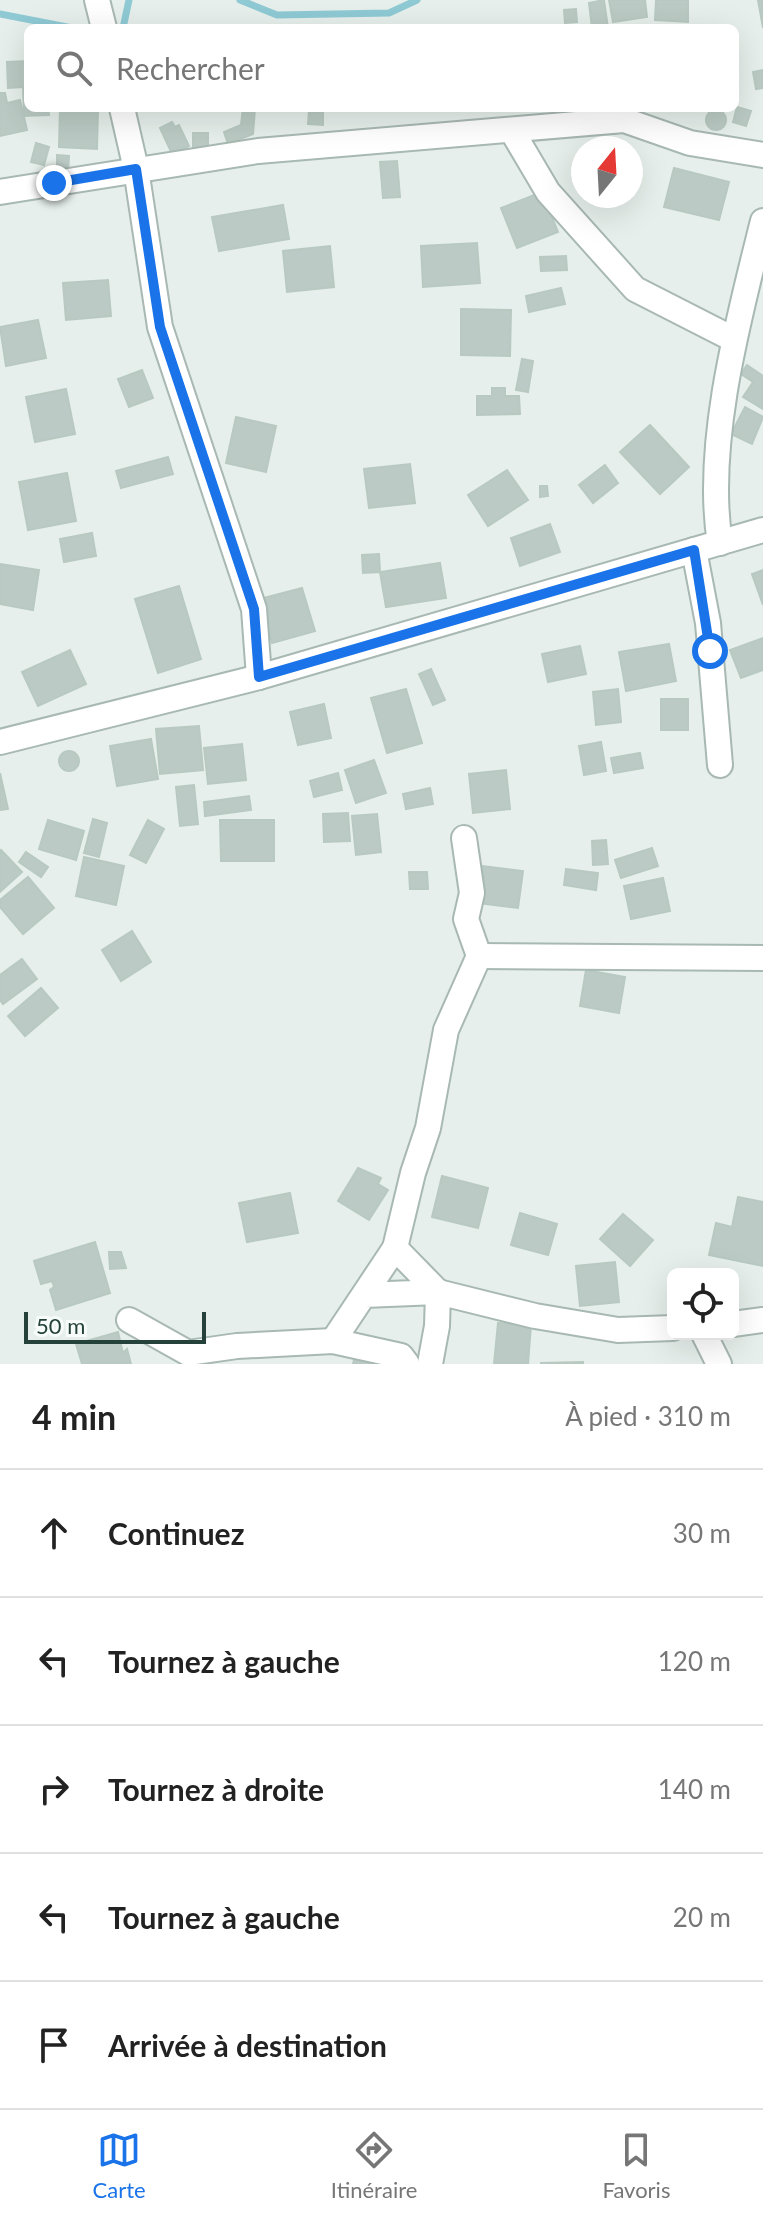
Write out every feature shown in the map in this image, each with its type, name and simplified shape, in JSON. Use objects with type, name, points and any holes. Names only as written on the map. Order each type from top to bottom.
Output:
[{"type":"street","points":[[97,0],[103,24]]},
{"type":"street","points":[[123,112],[136,169],[160,327],[254,609],[259,677]]},
{"type":"street","points":[[0,192],[136,169],[308,146],[624,120],[690,143],[763,155]]},
{"type":"street","points":[[512,131],[548,192],[635,289],[733,339]]},
{"type":"street","points":[[720,543],[713,502],[733,339],[763,221]]},
{"type":"street","points":[[0,742],[259,677],[763,530]]},
{"type":"street","points":[[694,550],[708,623],[720,765]]},
{"type":"street","points":[[333,1341],[395,1248],[413,1173],[428,1128],[446,1030],[479,956],[466,919],[472,893],[464,838]]},
{"type":"street","points":[[479,956],[763,958]]},
{"type":"street","points":[[395,1248],[438,1292],[437,1326],[430,1364]]},
{"type":"street","points":[[364,1295],[438,1292],[535,1316],[618,1330],[667,1328]]},
{"type":"street","points":[[129,1320],[188,1353],[237,1346],[333,1341],[401,1356],[407,1364]]},
{"type":"street","points":[[739,1323],[763,1320]]},
{"type":"street","points":[[707,1340],[719,1364]]},
{"type":"building","points":[[604,0],[607,24],[592,24],[589,3]]},
{"type":"building","points":[[609,0],[645,0],[647,17],[613,22]]},
{"type":"building","points":[[656,0],[688,0],[688,22],[655,20]]},
{"type":"building","points":[[758,0],[763,0],[763,28]]},
{"type":"building","points":[[576,9],[577,22],[565,23],[564,10]]},
{"type":"building","points":[[24,61],[24,112],[49,112],[49,115],[24,116],[23,87],[8,88],[7,62]]},
{"type":"building","points":[[763,70],[763,88],[756,89],[753,72]]},
{"type":"building","points":[[0,93],[5,93],[7,103],[20,100],[27,130],[0,136]]},
{"type":"building","points":[[739,108],[751,111],[746,126],[733,122]]},
{"type":"building","points":[[60,112],[98,112],[97,149],[59,147]]},
{"type":"building","points":[[243,112],[255,112],[253,134],[228,144],[224,132],[241,125]]},
{"type":"building","points":[[309,112],[323,112],[323,125],[308,124]]},
{"type":"building","points":[[710,112],[722,112],[726,116],[726,124],[720,130],[712,130],[706,124],[706,116]]},
{"type":"building","points":[[172,122],[175,127],[179,125],[189,146],[172,154],[160,128]]},
{"type":"building","points":[[193,133],[208,133],[208,148],[193,148]]},
{"type":"building","points":[[36,143],[49,147],[44,165],[31,162]]},
{"type":"building","points":[[57,155],[69,156],[68,172],[57,171]]},
{"type":"building","points":[[397,161],[400,197],[383,198],[380,162]]},
{"type":"building","points":[[674,168],[729,182],[719,220],[664,207]]},
{"type":"building","points":[[542,192],[558,232],[517,248],[501,208]]},
{"type":"building","points":[[283,205],[289,239],[219,251],[212,217]]},
{"type":"building","points":[[477,243],[480,283],[423,287],[421,246]]},
{"type":"building","points":[[330,246],[334,287],[287,292],[283,251]]},
{"type":"building","points":[[566,256],[567,270],[541,271],[540,257]]},
{"type":"building","points":[[108,280],[111,316],[66,320],[63,283]]},
{"type":"building","points":[[561,288],[565,304],[529,312],[526,296]]},
{"type":"building","points":[[461,309],[511,310],[510,356],[461,355]]},
{"type":"building","points":[[38,320],[46,358],[6,366],[0,327]]},
{"type":"building","points":[[522,359],[533,361],[528,392],[516,390]]},
{"type":"building","points":[[747,365],[763,376],[763,409],[743,397],[753,382],[741,374]]},
{"type":"building","points":[[142,370],[153,398],[129,407],[118,379]]},
{"type":"building","points":[[492,388],[505,388],[505,396],[519,396],[520,414],[477,415],[477,396],[492,396]]},
{"type":"building","points":[[66,389],[75,434],[35,442],[26,397]]},
{"type":"building","points":[[745,407],[763,417],[752,444],[731,434]]},
{"type":"building","points":[[236,417],[276,426],[266,472],[226,463]]},
{"type":"building","points":[[650,425],[689,467],[660,494],[620,452]]},
{"type":"building","points":[[168,457],[173,474],[121,488],[116,471]]},
{"type":"building","points":[[410,464],[415,503],[369,508],[364,469]]},
{"type":"building","points":[[605,465],[618,483],[593,503],[579,485]]},
{"type":"building","points":[[507,470],[528,500],[488,526],[468,495]]},
{"type":"building","points":[[67,473],[76,521],[28,530],[19,482]]},
{"type":"building","points":[[540,486],[547,486],[548,496],[540,497]]},
{"type":"building","points":[[550,524],[560,552],[520,566],[511,538]]},
{"type":"building","points":[[92,533],[96,556],[64,562],[60,539]]},
{"type":"building","points":[[379,554],[380,572],[363,573],[362,555]]},
{"type":"building","points":[[440,563],[446,598],[386,607],[380,572]]},
{"type":"building","points":[[0,564],[39,570],[33,610],[0,604]]},
{"type":"building","points":[[763,570],[763,605],[752,574]]},
{"type":"building","points":[[179,586],[201,659],[158,673],[135,599]]},
{"type":"building","points":[[302,588],[315,631],[272,643],[260,599]]},
{"type":"building","points":[[763,638],[763,670],[741,678],[730,650]]},
{"type":"building","points":[[669,644],[676,681],[626,691],[619,652]]},
{"type":"building","points":[[580,646],[586,674],[548,682],[542,654]]},
{"type":"building","points":[[70,650],[86,684],[38,706],[22,672]]},
{"type":"building","points":[[431,669],[445,700],[433,705],[419,674]]},
{"type":"building","points":[[406,689],[422,743],[387,753],[371,698]]},
{"type":"building","points":[[618,689],[621,722],[596,725],[593,692]]},
{"type":"building","points":[[661,699],[688,699],[688,730],[661,730]]},
{"type":"building","points":[[324,704],[331,738],[298,745],[290,712]]},
{"type":"building","points":[[199,726],[203,770],[160,774],[156,729]]},
{"type":"building","points":[[151,739],[158,779],[117,786],[110,746]]},
{"type":"building","points":[[601,742],[606,771],[584,775],[579,746]]},
{"type":"building","points":[[242,744],[246,780],[208,784],[204,748]]},
{"type":"building","points":[[65,751],[73,751],[79,761],[73,771],[65,771],[59,765],[59,757]]},
{"type":"building","points":[[640,753],[643,768],[614,773],[611,758]]},
{"type":"building","points":[[374,760],[386,793],[356,803],[345,770]]},
{"type":"building","points":[[506,770],[510,809],[473,813],[469,774]]},
{"type":"building","points":[[0,773],[8,809],[0,810]]},
{"type":"building","points":[[338,773],[342,790],[314,797],[310,781]]},
{"type":"building","points":[[194,785],[198,824],[180,826],[176,787]]},
{"type":"building","points":[[430,788],[433,804],[406,809],[403,794]]},
{"type":"building","points":[[249,796],[251,810],[205,816],[204,802]]},
{"type":"building","points":[[348,813],[350,841],[324,842],[323,814]]},
{"type":"building","points":[[377,814],[381,852],[356,855],[352,816]]},
{"type":"building","points":[[93,819],[107,823],[99,857],[84,853]]},
{"type":"building","points":[[48,820],[84,831],[76,860],[39,849]]},
{"type":"building","points":[[148,820],[164,829],[146,863],[130,855]]},
{"type":"building","points":[[220,820],[274,820],[274,861],[221,861]]},
{"type":"building","points":[[606,840],[608,864],[593,865],[592,841]]},
{"type":"building","points":[[652,848],[658,866],[621,878],[615,860]]},
{"type":"building","points":[[0,851],[22,872],[0,892]]},
{"type":"building","points":[[26,852],[48,867],[41,877],[19,862]]},
{"type":"building","points":[[84,857],[124,866],[116,905],[76,896]]},
{"type":"building","points":[[482,866],[523,871],[518,908],[477,903]]},
{"type":"building","points":[[566,869],[598,873],[596,890],[564,885]]},
{"type":"building","points":[[409,872],[427,872],[428,889],[410,889]]},
{"type":"building","points":[[28,877],[54,908],[23,934],[0,907],[0,900]]},
{"type":"building","points":[[663,878],[670,911],[631,919],[624,886]]},
{"type":"building","points":[[132,931],[151,962],[121,981],[102,950]]},
{"type":"building","points":[[22,959],[37,979],[3,1004],[0,1000],[0,975]]},
{"type":"building","points":[[586,970],[625,977],[619,1013],[580,1006]]},
{"type":"building","points":[[41,988],[58,1008],[25,1036],[8,1016]]},
{"type":"building","points":[[358,1168],[381,1178],[378,1184],[388,1190],[369,1220],[338,1201]]},
{"type":"building","points":[[442,1176],[488,1188],[478,1228],[432,1217]]},
{"type":"building","points":[[290,1193],[298,1233],[247,1242],[239,1203]]},
{"type":"building","points":[[738,1197],[763,1202],[763,1266],[709,1255],[716,1223],[732,1227]]},
{"type":"building","points":[[520,1213],[557,1224],[548,1255],[511,1245]]},
{"type":"building","points":[[623,1214],[653,1240],[630,1266],[600,1239]]},
{"type":"building","points":[[95,1242],[110,1293],[56,1310],[50,1290],[54,1287],[52,1281],[41,1284],[34,1261]]},
{"type":"building","points":[[109,1252],[121,1252],[126,1268],[110,1269]]},
{"type":"building","points":[[615,1262],[619,1302],[580,1306],[576,1266]]},
{"type":"building","points":[[498,1323],[531,1325],[528,1364],[494,1364]]},
{"type":"building","points":[[118,1332],[123,1353],[127,1349],[131,1364],[82,1364],[76,1344]]},
{"type":"building","points":[[356,1352],[385,1364],[353,1364]]},
{"type":"building","points":[[583,1362],[583,1364],[540,1363]]},
{"type":"waterway","points":[[124,24],[129,0]]},
{"type":"waterway","points":[[240,0],[277,15],[389,13],[417,0]]},
{"type":"waterway","points":[[0,14],[51,24]]},
{"type":"route","points":[[54,183],[136,169],[160,327],[254,609],[259,677],[694,550],[708,623],[710,651]]}]
